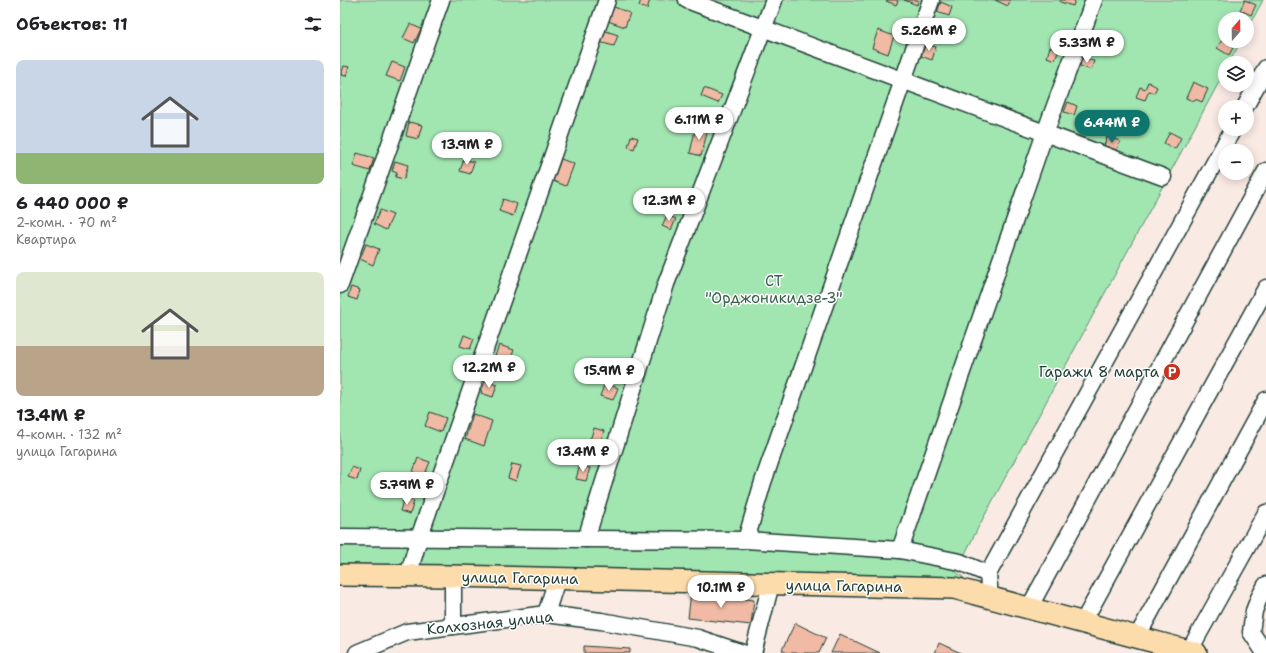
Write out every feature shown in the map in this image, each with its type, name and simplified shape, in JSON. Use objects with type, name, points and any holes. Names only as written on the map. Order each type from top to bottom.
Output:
[{"type":"main road","name":"улица Гагарина","points":[[340,575],[453,576],[954,588],[1191,652]]},
{"type":"street","points":[[340,285],[441,0]]},
{"type":"street","points":[[408,576],[419,538],[607,0]]},
{"type":"street","points":[[688,0],[1163,176]]},
{"type":"street","points":[[586,539],[666,284],[774,0]]},
{"type":"street","points":[[746,540],[763,482],[931,0]]},
{"type":"street","points":[[900,550],[1044,133],[1094,0]]},
{"type":"street","points":[[1249,100],[1266,68]]},
{"type":"street","points":[[990,598],[988,574],[1228,136]]},
{"type":"street","points":[[1029,608],[1266,171]]},
{"type":"street","points":[[1083,622],[1266,288]]},
{"type":"street","points":[[1137,637],[1266,400]]},
{"type":"street","points":[[1191,652],[1266,513]]},
{"type":"street","points":[[340,537],[746,540],[900,550],[960,562],[988,574]]},
{"type":"street","points":[[453,576],[453,626]]},
{"type":"street","points":[[546,614],[557,579]]},
{"type":"street","points":[[753,653],[771,584]]},
{"type":"street","points":[[1265,653],[1251,632],[1254,612],[1266,585]]},
{"type":"street","name":"Колхозная улица","points":[[358,653],[407,632],[546,614],[601,621],[698,638],[743,653]]},
{"type":"green space","name":"СТ \"Орджоникидзе-3\"","points":[[340,0],[1263,0],[1254,17],[1254,12],[1218,12],[1218,48],[1237,48],[1233,56],[1218,56],[1218,84],[979,526],[956,572],[964,578],[340,570]]},
{"type":"building","points":[[641,0],[650,0],[647,9],[639,6]]},
{"type":"building","points":[[886,0],[896,0],[898,1],[896,5]]},
{"type":"building","points":[[904,0],[918,0],[917,5]]},
{"type":"building","points":[[995,0],[1010,0],[1008,6]]},
{"type":"building","points":[[1061,0],[1075,0],[1073,6],[1060,2]]},
{"type":"building","points":[[1245,0],[1256,5],[1252,12],[1244,12],[1240,10]]},
{"type":"building","points":[[941,2],[952,7],[949,16],[937,12]]},
{"type":"building","points":[[614,7],[630,13],[625,27],[608,21]]},
{"type":"building","points":[[410,24],[421,29],[414,43],[403,38]]},
{"type":"building","points":[[603,30],[618,35],[614,46],[599,42]]},
{"type":"building","points":[[878,30],[894,36],[888,54],[872,48]]},
{"type":"building","points":[[926,44],[936,47],[932,60],[921,56]]},
{"type":"building","points":[[1218,46],[1218,48],[1233,48],[1229,55],[1217,48]]},
{"type":"building","points":[[1050,47],[1059,50],[1055,60],[1047,57]]},
{"type":"building","points":[[1082,58],[1094,61],[1091,70],[1080,66]]},
{"type":"building","points":[[392,62],[405,67],[400,81],[386,76]]},
{"type":"building","points":[[344,66],[349,67],[346,76],[341,75]]},
{"type":"building","points":[[1148,82],[1157,87],[1154,93],[1149,91],[1145,100],[1136,97],[1140,87],[1145,89]]},
{"type":"building","points":[[1193,82],[1208,89],[1202,102],[1195,99],[1193,101],[1186,98]]},
{"type":"building","points":[[704,88],[722,95],[718,103],[701,96]]},
{"type":"building","points":[[1068,102],[1077,106],[1074,115],[1064,112]]},
{"type":"building","points":[[409,122],[422,125],[418,139],[406,136]]},
{"type":"building","points":[[696,126],[708,129],[701,156],[690,153]]},
{"type":"building","points":[[1170,132],[1181,138],[1175,149],[1164,143]]},
{"type":"building","points":[[631,136],[638,138],[634,149],[628,147]]},
{"type":"building","points":[[1107,137],[1120,141],[1117,150],[1104,146]]},
{"type":"building","points":[[357,153],[374,158],[370,171],[353,166]]},
{"type":"building","points":[[464,159],[474,162],[470,174],[460,171]]},
{"type":"building","points":[[561,159],[574,164],[566,186],[553,181]]},
{"type":"building","points":[[395,161],[408,165],[404,179],[395,177],[397,173],[392,171]]},
{"type":"building","points":[[503,199],[517,204],[513,216],[499,211]]},
{"type":"building","points":[[380,210],[393,215],[386,230],[374,224]]},
{"type":"building","points":[[667,215],[676,219],[671,230],[662,226]]},
{"type":"building","points":[[366,244],[379,249],[373,265],[360,259]]},
{"type":"building","points":[[351,287],[360,290],[357,300],[348,297]]},
{"type":"building","points":[[464,335],[474,339],[470,349],[460,346]]},
{"type":"building","points":[[499,345],[514,350],[510,361],[495,356]]},
{"type":"building","points":[[485,381],[497,385],[493,397],[481,393]]},
{"type":"building","points":[[605,383],[618,388],[613,400],[600,396]]},
{"type":"building","points":[[430,412],[446,418],[441,432],[425,426]]},
{"type":"building","points":[[473,414],[492,421],[484,446],[465,439]]},
{"type":"building","points":[[594,428],[604,431],[599,446],[589,443]]},
{"type":"building","points":[[418,458],[430,462],[422,481],[411,477]]},
{"type":"building","points":[[512,464],[521,466],[516,481],[508,478]]},
{"type":"building","points":[[580,465],[590,468],[586,481],[576,479]]},
{"type":"building","points":[[352,467],[360,470],[357,480],[348,477]]},
{"type":"building","points":[[404,498],[414,501],[410,514],[400,511]]},
{"type":"building","points":[[691,592],[754,600],[751,625],[688,618]]},
{"type":"building","points":[[795,623],[826,638],[819,653],[787,653],[782,650]]},
{"type":"building","points":[[840,634],[880,653],[831,653]]},
{"type":"building","points":[[939,643],[961,653],[935,653]]},
{"type":"building","points":[[584,646],[630,649],[630,653],[584,653]]},
{"type":"place","name":"Гаражи 8 марта","points":[[1172,372]]}]
